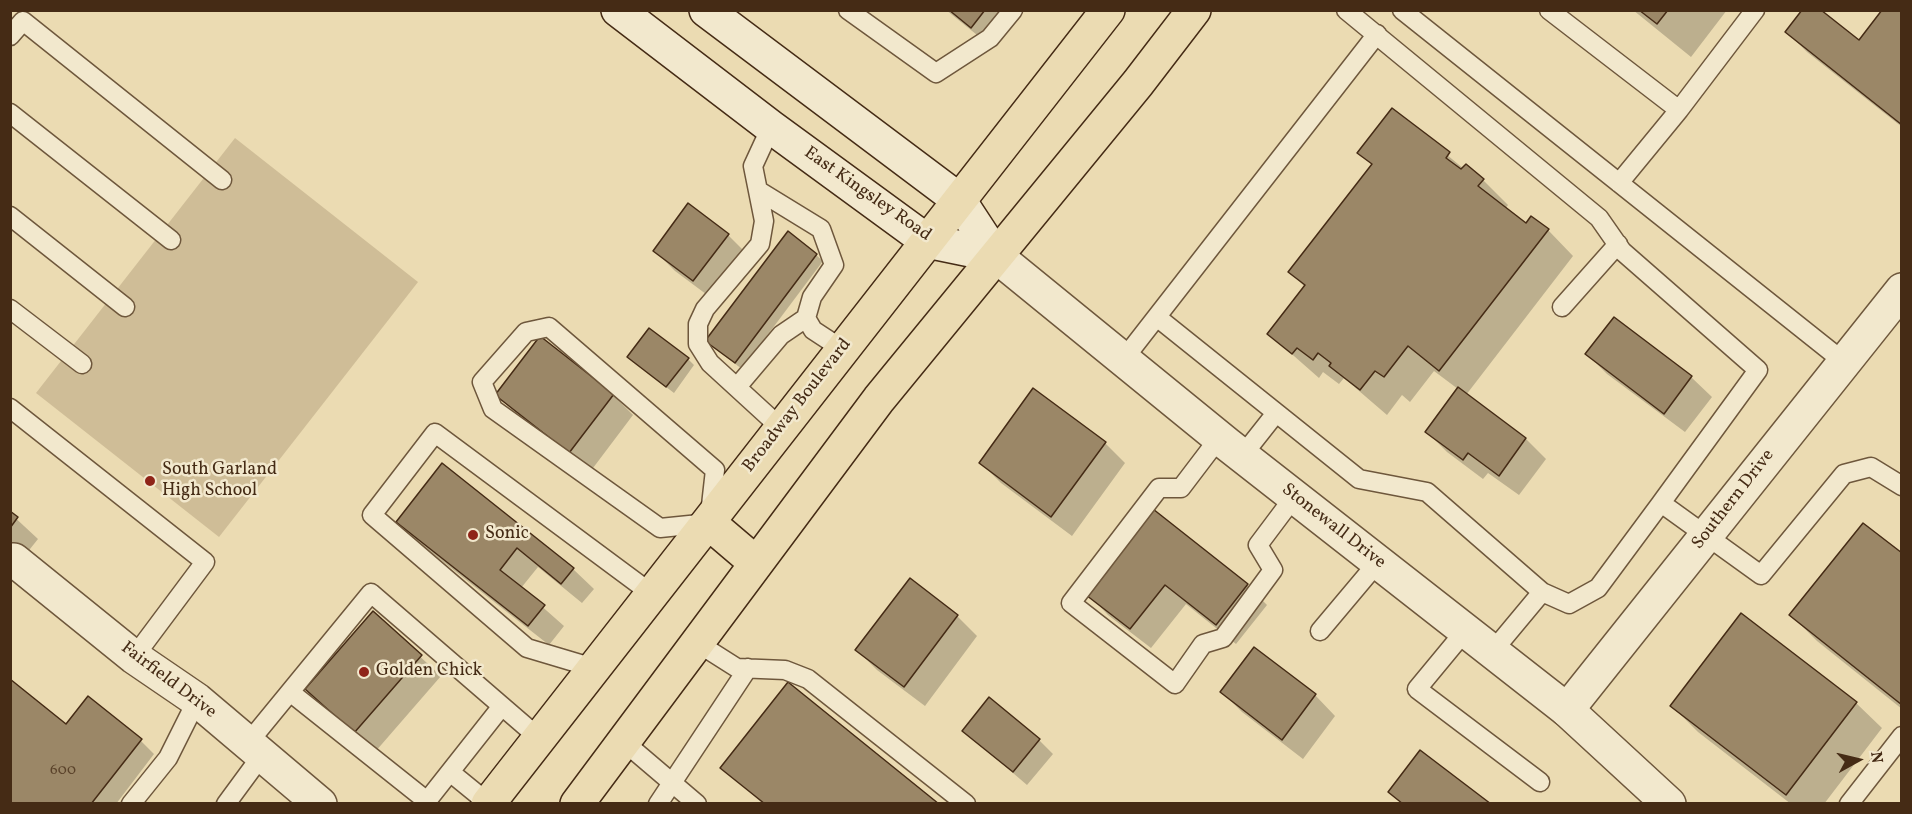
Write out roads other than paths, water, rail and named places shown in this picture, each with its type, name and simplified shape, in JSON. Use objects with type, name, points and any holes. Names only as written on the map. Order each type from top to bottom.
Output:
[{"type":"main road","points":[[577,804],[879,399],[1138,83],[1194,10]]},
{"type":"main road","name":"Broadway Boulevard","points":[[488,804],[959,200],[1095,15]]},
{"type":"main road","points":[[709,523],[756,563]]},
{"type":"street","name":"East Kingsley Road","points":[[618,10],[771,127],[927,241],[995,255]]},
{"type":"street","points":[[716,13],[959,200],[995,255]]},
{"type":"street","name":"Stonewall Drive","points":[[995,255],[1230,447],[1567,710],[1669,804]]},
{"type":"street","name":"Southern Drive","points":[[1567,710],[1901,293]]},
{"type":"street","name":"Fairfield Drive","points":[[14,560],[134,657],[196,700],[320,804]]},
{"type":"lane","points":[[848,10],[936,74],[990,38],[1013,10]]},
{"type":"lane","points":[[1158,318],[1359,478],[1427,492],[1542,592],[1569,604],[1598,588],[1758,370],[1617,244],[1599,218],[1346,10]]},
{"type":"lane","points":[[1402,10],[1844,362]]},
{"type":"lane","points":[[1549,10],[1679,110]]},
{"type":"lane","points":[[1619,183],[1679,110],[1755,10]]},
{"type":"lane","points":[[10,36],[23,21],[222,180]]},
{"type":"lane","points":[[1123,360],[1377,34]]},
{"type":"lane","points":[[10,113],[171,240]]},
{"type":"lane","points":[[771,127],[753,166],[764,221],[760,244],[705,309],[698,324],[698,344],[710,363],[781,428]]},
{"type":"lane","points":[[737,387],[781,336],[806,318],[812,297],[834,265],[821,229],[759,191]]},
{"type":"lane","points":[[10,216],[125,307]]},
{"type":"lane","points":[[1562,307],[1617,244]]},
{"type":"lane","points":[[10,309],[82,364]]},
{"type":"lane","points":[[806,318],[813,330],[842,349]]},
{"type":"lane","points":[[549,327],[715,470],[709,523],[660,528],[493,409],[482,382],[526,332],[549,327]]},
{"type":"lane","points":[[10,408],[205,562],[134,657]]},
{"type":"lane","points":[[1276,413],[1180,488],[1159,488],[1071,603],[1175,684],[1203,644],[1223,638],[1273,570],[1258,545],[1294,496]]},
{"type":"lane","points":[[594,668],[527,648],[372,515],[435,433],[652,594]]},
{"type":"lane","points":[[1661,503],[1705,537],[1761,575],[1844,474],[1870,467],[1902,486]]},
{"type":"lane","points":[[1320,631],[1378,562]]},
{"type":"lane","points":[[1492,652],[1542,592]]},
{"type":"lane","points":[[226,804],[255,749],[290,692],[371,593],[540,738]]},
{"type":"lane","points":[[1466,631],[1417,689],[1540,782]]},
{"type":"lane","points":[[696,642],[737,668],[785,670],[808,679],[966,804]]},
{"type":"lane","points":[[658,804],[748,668]]},
{"type":"lane","points":[[290,692],[427,801],[502,706]]},
{"type":"lane","points":[[131,804],[168,758],[196,700]]},
{"type":"lane","points":[[1849,804],[1902,736]]},
{"type":"lane","points":[[623,741],[697,804]]},
{"type":"lane","points":[[450,772],[488,804]]},
{"type":"place","name":"South Garland High School","points":[[150,481]]},
{"type":"place","name":"Sonic","points":[[473,535]]},
{"type":"place","name":"Golden Chick","points":[[364,672]]}]
